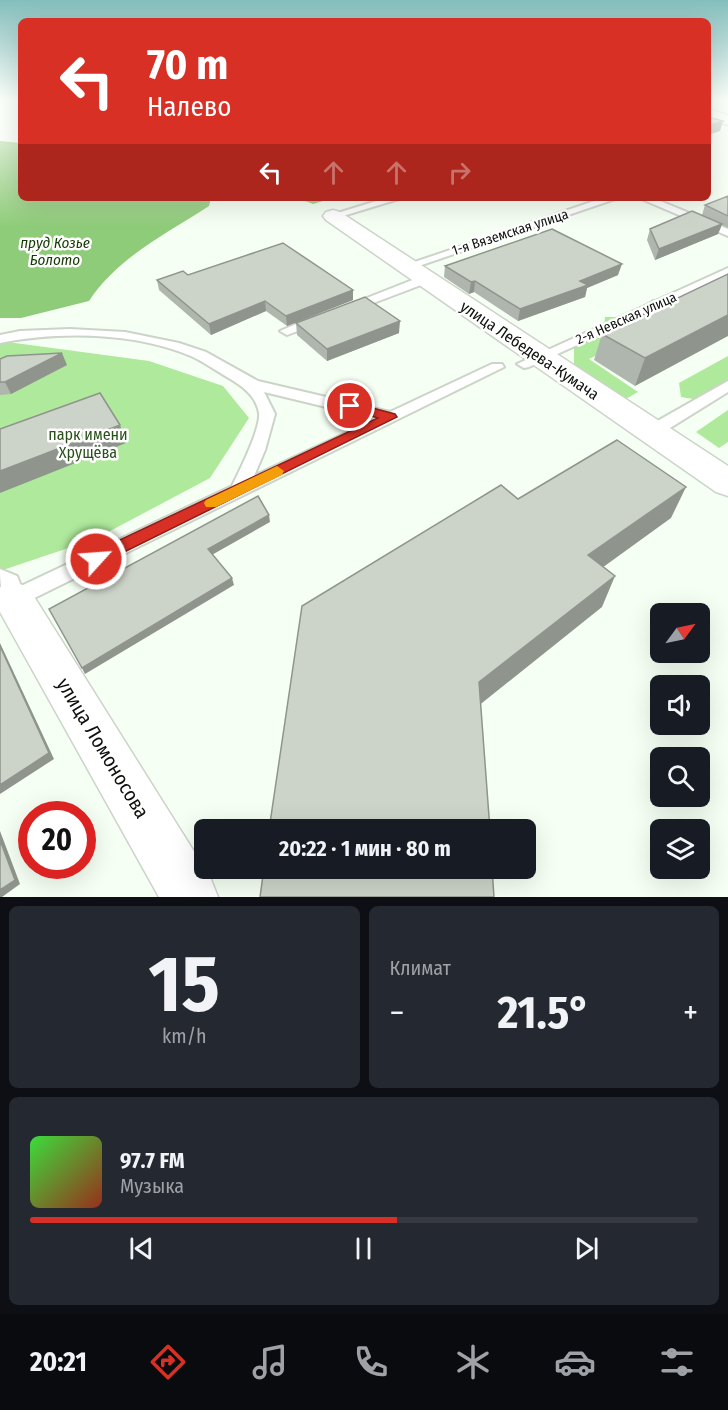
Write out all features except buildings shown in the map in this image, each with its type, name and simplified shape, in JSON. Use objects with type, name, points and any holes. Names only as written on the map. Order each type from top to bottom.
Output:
[{"type":"street","name":"улица Лебедева-Кумача","points":[[333,216],[415,273],[532,360],[651,432],[728,483]]},
{"type":"street","name":"улица Ломоносова","points":[[7,588],[190,897]]},
{"type":"lane","points":[[333,216],[386,201]]},
{"type":"lane","name":"1-я Вяземская улица","points":[[287,331],[334,313],[415,273],[605,201]]},
{"type":"lane","points":[[651,201],[728,233]]},
{"type":"lane","name":"2-я Невская улица","points":[[532,360],[728,272]]},
{"type":"lane","points":[[0,339],[37,334],[116,334],[193,351],[248,383],[277,392],[390,417]]},
{"type":"lane","points":[[7,588],[240,489],[497,367]]},
{"type":"lane","points":[[240,489],[257,450],[267,414],[258,394],[248,383]]},
{"type":"lane","points":[[651,432],[728,386]]},
{"type":"green space","points":[[728,293],[589,359],[638,392],[617,404],[574,368],[574,344],[604,326],[605,317],[653,317],[656,309],[640,307],[653,299],[674,301]]},
{"type":"green space","name":"парк имени Хрущёва","points":[[0,341],[149,361],[223,386],[249,418],[210,478],[95,539],[0,571]]},
{"type":"green space","points":[[728,356],[728,386],[705,401],[681,397],[679,383]]},
{"type":"green space","points":[[728,410],[728,442],[719,448],[696,432]]},
{"type":"water","name":"пруд Козье Болото","points":[[0,143],[18,143],[18,201],[210,201],[209,206],[128,259],[101,285],[89,301],[21,318],[0,318]]},
{"type":"waterway","points":[[310,201],[317,201]]},
{"type":"slow traffic","points":[[211,503],[277,471]]},
{"type":"route","points":[[96,559],[390,417],[350,406]]}]
